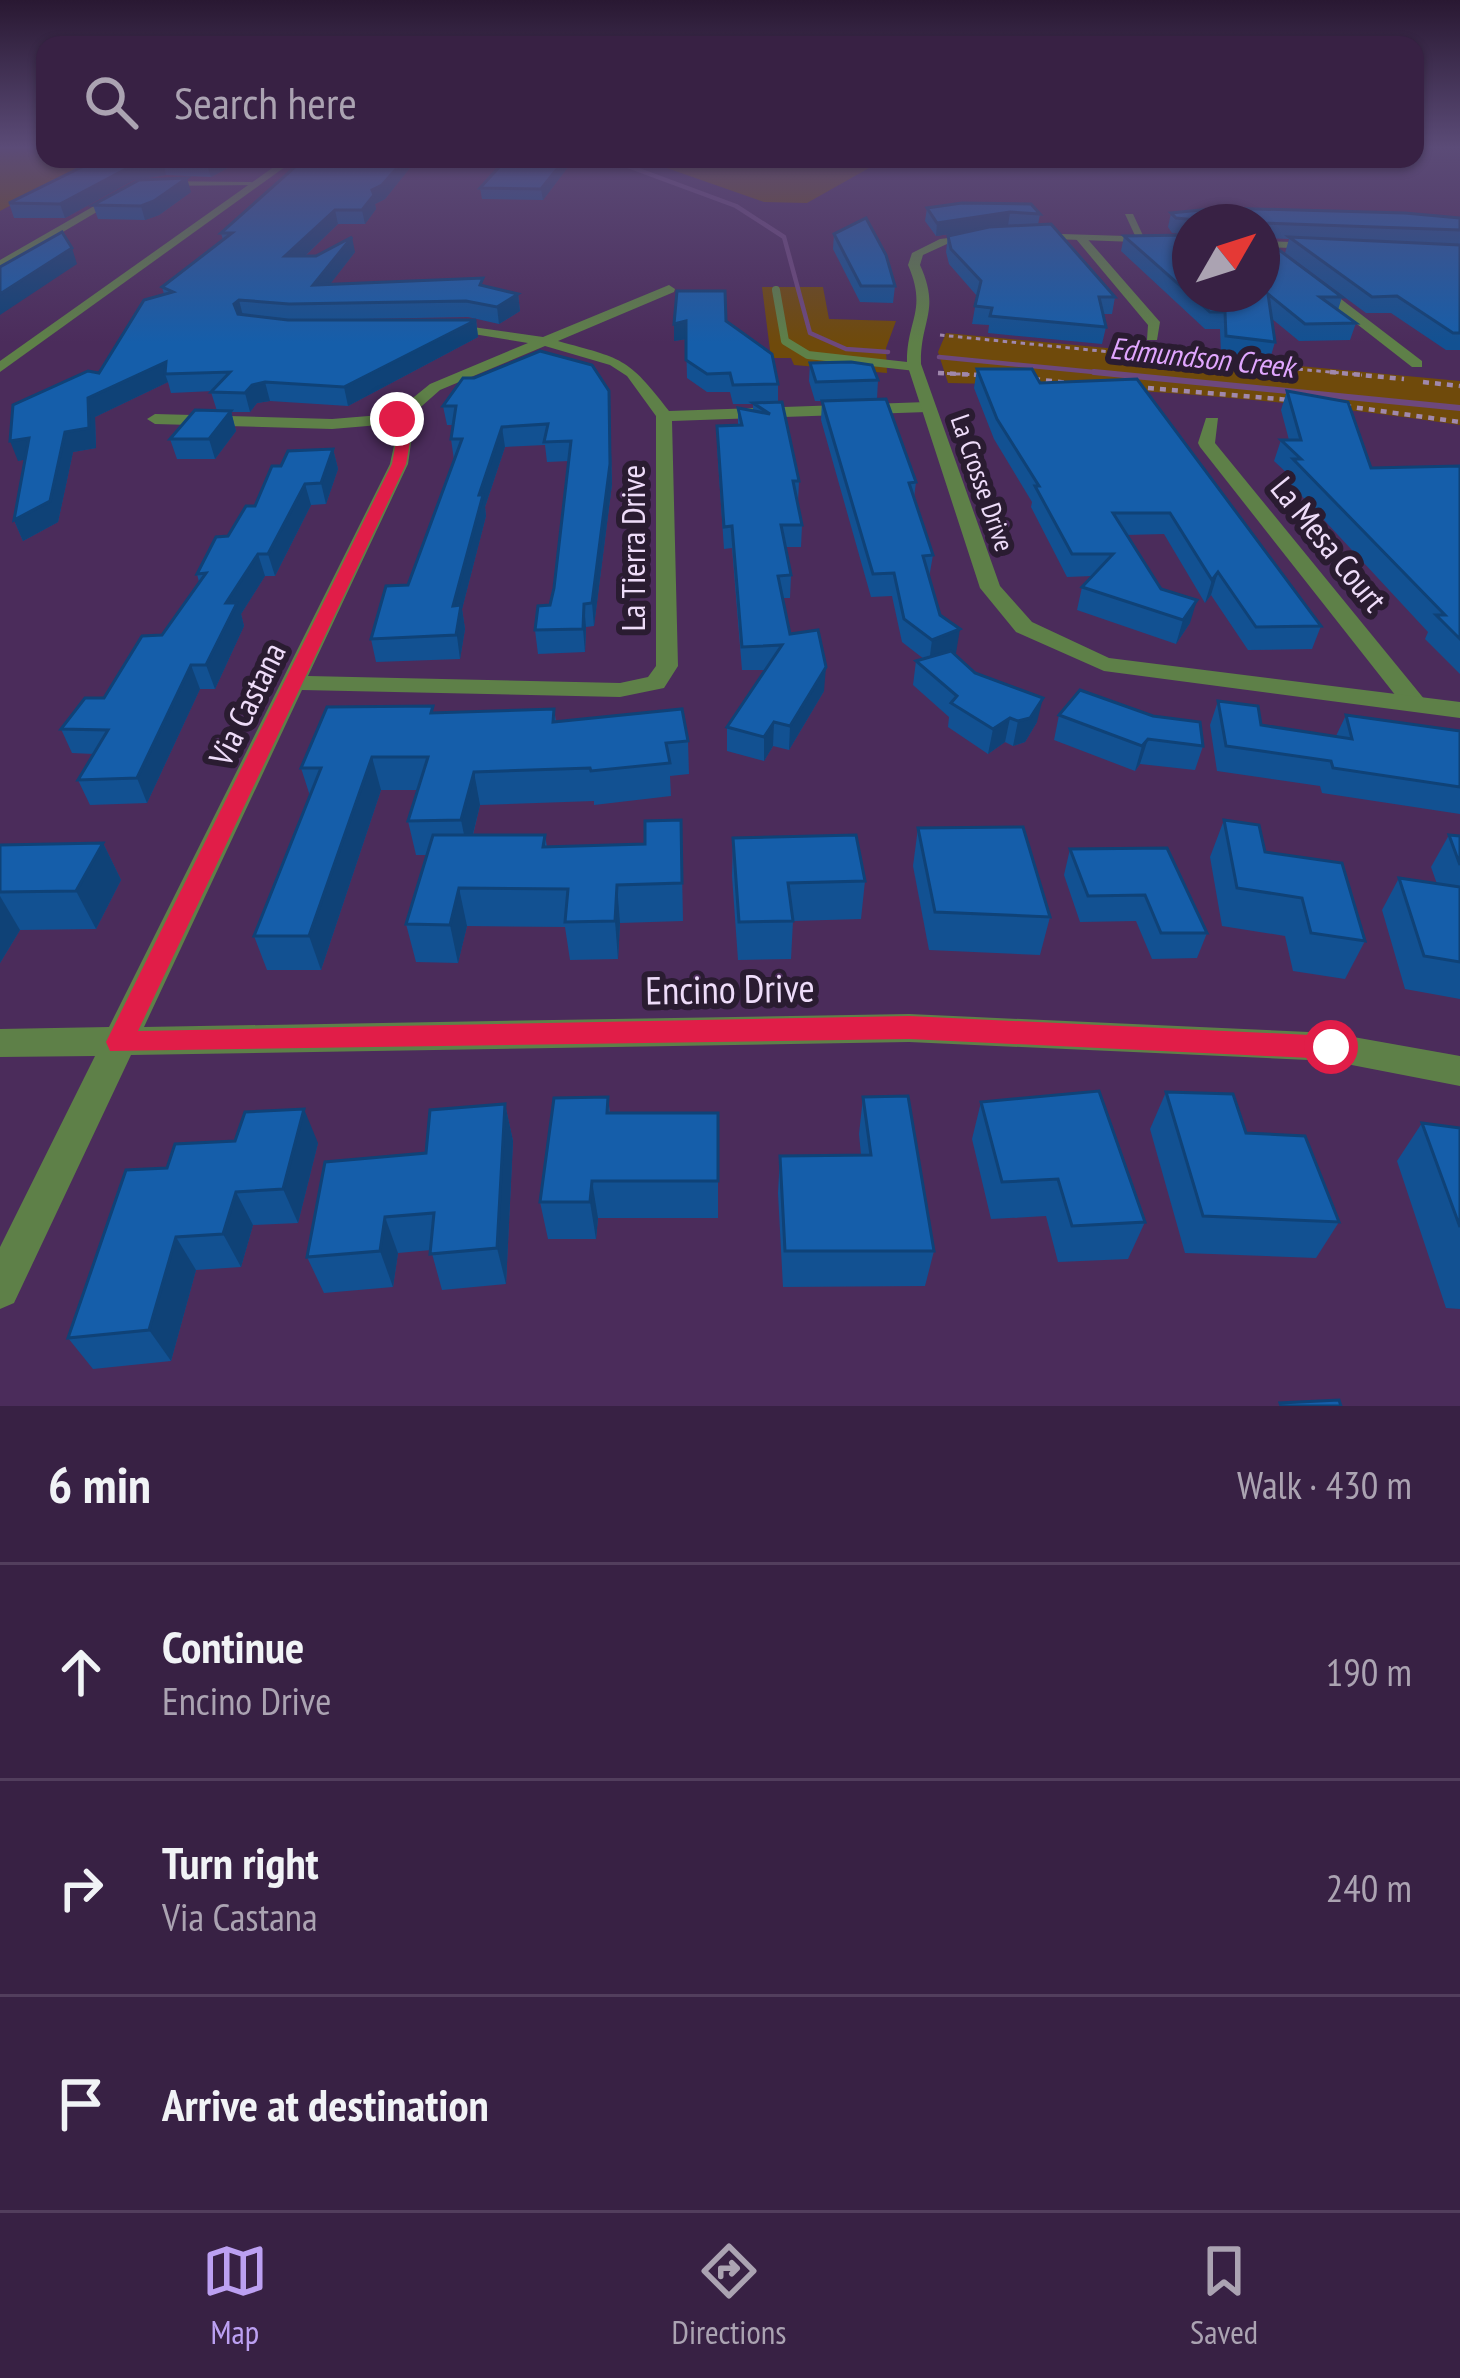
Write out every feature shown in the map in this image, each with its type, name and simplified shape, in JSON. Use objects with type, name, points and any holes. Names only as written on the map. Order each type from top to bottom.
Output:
[{"type":"street","points":[[0,266],[94,212]]},
{"type":"street","points":[[0,368],[213,212]]},
{"type":"street","points":[[1129,216],[1142,240]]},
{"type":"street","name":"La Crosse Drive","points":[[1172,241],[969,236],[918,253],[914,265],[928,292],[928,309],[912,350],[990,588],[1024,627],[1104,664],[1460,710]]},
{"type":"street","points":[[1080,237],[1154,325],[1152,338]]},
{"type":"street","points":[[1280,245],[1330,247]]},
{"type":"street","points":[[1297,271],[1417,364]]},
{"type":"street","points":[[155,419],[332,424],[397,419],[435,387],[669,289]]},
{"type":"street","points":[[429,325],[468,326],[540,340],[615,362],[632,373],[664,416],[927,407]]},
{"type":"street","name":"La Tierra Drive","points":[[293,683],[620,690],[656,683],[667,666],[664,416]]},
{"type":"street","name":"Via Castana","points":[[0,1289],[399,464],[404,436],[397,419]]},
{"type":"street","name":"La Mesa Court","points":[[1212,421],[1206,443],[1416,705]]},
{"type":"street","name":"Encino Drive","points":[[0,1043],[909,1028],[1331,1047],[1460,1071]]},
{"type":"lane","points":[[776,290],[785,341],[808,355],[916,368]]},
{"type":"path","points":[[918,333],[1460,386]]},
{"type":"path","points":[[916,368],[984,375]]},
{"type":"path","points":[[1029,379],[1073,383]]},
{"type":"path","points":[[1135,387],[1302,401]]},
{"type":"path","points":[[1324,404],[1460,422]]},
{"type":"shaded area","points":[[762,287],[823,287],[829,319],[896,321],[886,348],[887,373],[794,365],[791,358],[771,358]]},
{"type":"shaded area","points":[[946,333],[1460,381],[1460,425],[1205,396],[948,383],[938,352]]},
{"type":"building","points":[[245,212],[333,212],[285,256],[316,256],[352,237],[313,285],[483,278],[480,285],[518,294],[497,307],[466,301],[289,304],[239,300],[234,304],[238,314],[288,320],[476,320],[344,387],[265,382],[252,385],[245,393],[211,392],[230,372],[165,374],[166,362],[88,398],[89,428],[65,432],[50,501],[14,520],[29,438],[10,441],[13,405],[88,371],[99,373],[144,300],[173,292],[162,287],[232,233],[221,233]]},
{"type":"building","points":[[929,212],[1038,212],[1040,214],[1010,212],[937,223]]},
{"type":"building","points":[[1280,212],[1460,218],[1460,230],[1280,224]]},
{"type":"building","points":[[866,218],[886,255],[895,286],[861,286],[834,234]]},
{"type":"building","points":[[1051,224],[1115,297],[1099,297],[1106,327],[990,316],[992,308],[975,306],[981,281],[951,249],[948,236],[989,227]]},
{"type":"building","points":[[62,232],[72,248],[0,294],[0,267]]},
{"type":"building","points":[[1172,235],[1172,278],[1124,236]]},
{"type":"building","points":[[1289,237],[1460,245],[1460,333],[1397,296],[1372,297]]},
{"type":"building","points":[[1280,251],[1342,297],[1320,297],[1356,323],[1305,324],[1280,304]]},
{"type":"building","points":[[677,291],[725,291],[726,321],[772,354],[778,384],[733,385],[730,373],[707,374],[686,360],[686,321],[674,324]]},
{"type":"building","points":[[1225,312],[1271,312],[1275,342],[1226,336]]},
{"type":"building","points":[[540,351],[592,365],[609,391],[610,464],[592,603],[584,604],[583,629],[535,630],[538,606],[550,605],[554,588],[571,441],[544,442],[548,424],[502,427],[479,495],[483,495],[453,606],[461,605],[456,635],[371,639],[386,586],[408,585],[462,439],[451,439],[456,406],[443,406],[463,378],[474,378]]},
{"type":"building","points":[[810,363],[872,365],[878,380],[816,382]]},
{"type":"building","points":[[977,369],[1032,369],[1040,383],[1137,379],[1321,626],[1256,627],[1218,572],[1212,580],[1170,513],[1113,513],[1161,589],[1197,600],[1183,620],[1082,587],[1113,554],[1072,554],[1035,486],[1039,486],[997,419]]},
{"type":"building","points":[[1287,391],[1348,402],[1371,468],[1460,466],[1460,639],[1436,615],[1445,615],[1293,459],[1301,459],[1281,440],[1301,440]]},
{"type":"building","points":[[886,399],[916,482],[909,483],[933,555],[923,556],[940,615],[960,629],[932,640],[904,619],[894,573],[873,574],[822,401]]},
{"type":"building","points":[[782,402],[799,481],[793,481],[802,525],[781,525],[791,575],[778,576],[790,634],[818,630],[826,667],[790,726],[774,722],[764,737],[727,727],[782,645],[742,647],[732,526],[724,527],[717,426],[742,425],[738,408],[770,414],[753,403]]},
{"type":"building","points":[[195,410],[231,411],[209,439],[170,439]]},
{"type":"building","points":[[333,449],[321,483],[305,484],[268,554],[258,554],[226,603],[237,603],[206,665],[191,665],[137,778],[78,780],[108,730],[61,729],[85,698],[104,698],[142,636],[162,635],[206,573],[197,574],[216,537],[228,536],[246,506],[255,506],[272,466],[281,466],[288,451]]},
{"type":"building","points":[[951,651],[975,673],[1043,698],[1030,718],[1010,718],[993,729],[951,703],[957,696],[916,661]]},
{"type":"building","points":[[1080,690],[1153,716],[1200,722],[1203,746],[1148,739],[1142,746],[1059,715]]},
{"type":"building","points":[[1218,701],[1258,706],[1261,725],[1352,739],[1346,715],[1460,731],[1460,787],[1226,746]]},
{"type":"building","points":[[433,706],[431,713],[554,709],[553,722],[682,709],[688,741],[666,743],[670,763],[591,771],[474,772],[461,820],[408,821],[428,757],[372,757],[309,936],[254,936],[321,768],[301,768],[327,707]]},
{"type":"building","points":[[681,820],[682,883],[617,885],[615,921],[565,922],[568,889],[459,888],[450,925],[406,924],[433,835],[545,835],[543,847],[645,844],[645,821]]},
{"type":"building","points":[[1224,820],[1259,825],[1265,852],[1342,863],[1365,941],[1311,933],[1302,898],[1237,888]]},
{"type":"building","points":[[1023,827],[1050,917],[935,912],[918,828]]},
{"type":"building","points":[[856,835],[865,881],[788,883],[793,921],[739,922],[733,838]]},
{"type":"building","points":[[1449,835],[1460,836],[1460,865]]},
{"type":"building","points":[[103,843],[76,891],[0,892],[0,845]]},
{"type":"building","points":[[1167,848],[1207,933],[1161,933],[1145,895],[1088,896],[1070,849]]},
{"type":"building","points":[[1399,878],[1460,887],[1460,962],[1424,956]]},
{"type":"building","points":[[1099,1091],[1145,1222],[1072,1226],[1058,1179],[1002,1182],[981,1102]]},
{"type":"building","points":[[1166,1092],[1233,1094],[1246,1133],[1305,1136],[1339,1222],[1203,1216]]},
{"type":"building","points":[[908,1096],[934,1251],[785,1251],[780,1156],[871,1155],[863,1097]]},
{"type":"building","points":[[608,1097],[607,1113],[718,1113],[718,1181],[592,1181],[590,1202],[540,1202],[554,1098]]},
{"type":"building","points":[[505,1104],[497,1248],[430,1254],[434,1213],[385,1217],[380,1251],[307,1257],[325,1162],[426,1153],[430,1110]]},
{"type":"building","points":[[304,1109],[283,1189],[236,1192],[223,1234],[176,1237],[149,1330],[68,1338],[126,1170],[167,1168],[175,1144],[235,1141],[245,1112]]},
{"type":"building","points":[[1422,1123],[1460,1128],[1460,1227]]},
{"type":"building","points":[[1339,1400],[1341,1406],[1280,1403]]},
{"type":"waterway","name":"Edmundson Creek","points":[[745,212],[784,237],[810,333],[846,349],[888,352]]},
{"type":"waterway","name":"Edmundson Creek","points":[[939,357],[1094,372]]},
{"type":"waterway","name":"Edmundson Creek","points":[[1094,372],[1125,375]]},
{"type":"waterway","name":"Edmundson Creek","points":[[1094,372],[1460,408]]},
{"type":"route","points":[[397,419],[404,436],[399,464],[119,1042],[909,1028],[1331,1047]]}]
